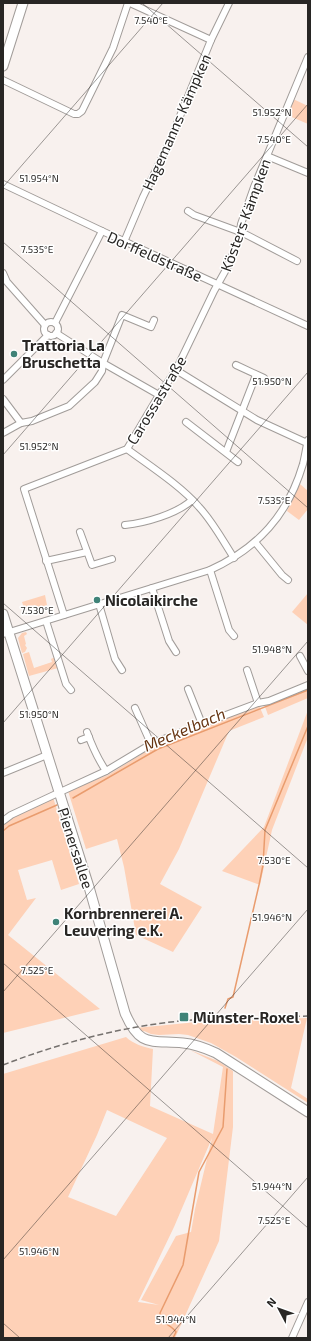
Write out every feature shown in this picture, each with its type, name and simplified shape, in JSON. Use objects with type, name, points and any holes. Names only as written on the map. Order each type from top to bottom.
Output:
[{"type":"main road","points":[[3,66],[23,3]]},
{"type":"main road","name":"Pienersallee","points":[[3,614],[6,633],[47,755],[125,1013],[132,1028],[141,1037],[148,1040],[190,1044],[203,1047],[216,1053],[308,1112]]},
{"type":"street","points":[[3,80],[74,114],[78,114],[82,111],[99,79],[117,38],[129,3],[211,40]]},
{"type":"street","name":"Hagemanns Kämpken","points":[[124,242],[143,197],[169,143],[211,40],[229,3]]},
{"type":"street","name":"Kösters Kämpken","points":[[218,284],[232,256],[254,187],[305,73],[308,57]]},
{"type":"street","points":[[267,156],[308,173]]},
{"type":"street","name":"Dorffeldstraße","points":[[3,184],[102,232],[308,326]]},
{"type":"street","points":[[188,211],[194,216],[243,233],[297,261]]},
{"type":"street","points":[[54,323],[102,232]]},
{"type":"street","points":[[3,273],[5,284],[45,325],[44,330],[48,335]]},
{"type":"street","name":"Carossastraße","points":[[64,615],[24,489],[127,449],[159,395],[176,370],[218,284]]},
{"type":"street","points":[[3,433],[21,423],[47,416],[69,406],[95,382],[102,371],[103,363],[122,315],[151,327],[154,320]]},
{"type":"street","points":[[45,325],[50,322],[54,323]]},
{"type":"street","points":[[54,323],[57,328],[56,333]]},
{"type":"street","points":[[56,333],[103,363],[159,395]]},
{"type":"street","points":[[3,380],[48,335],[56,333]]},
{"type":"street","points":[[236,365],[264,378]]},
{"type":"street","points":[[6,633],[210,570],[234,558],[255,542],[271,527],[288,502],[306,464],[308,441],[257,420],[176,370]]},
{"type":"street","points":[[226,452],[256,375]]},
{"type":"street","points":[[3,399],[21,423]]},
{"type":"street","points":[[186,422],[238,462]]},
{"type":"street","points":[[127,449],[192,500],[203,512],[234,558]]},
{"type":"street","points":[[125,525],[136,524],[166,514],[186,505],[192,500]]},
{"type":"street","points":[[80,532],[92,565],[112,559]]},
{"type":"street","points":[[255,542],[282,575],[288,580]]},
{"type":"street","points":[[46,561],[87,552]]},
{"type":"street","points":[[210,570],[229,630],[234,636]]},
{"type":"street","points":[[152,588],[169,642],[176,652]]},
{"type":"street","points":[[99,604],[115,658],[122,670]]},
{"type":"street","points":[[46,621],[66,684],[71,690]]},
{"type":"street","points":[[300,656],[308,671]]},
{"type":"street","points":[[246,670],[258,703]]},
{"type":"street","points":[[3,821],[11,815],[58,792],[106,771],[151,744],[258,703],[269,701],[308,685]]},
{"type":"street","points":[[188,689],[202,724]]},
{"type":"street","points":[[135,708],[151,744]]},
{"type":"street","points":[[81,740],[88,734],[99,761],[106,771]]},
{"type":"street","points":[[3,773],[47,755]]},
{"type":"street","points":[[292,1338],[308,1302]]},
{"type":"shaded area","points":[[293,99],[308,106],[308,124],[287,115]]},
{"type":"shaded area","points":[[300,484],[308,491],[308,509],[299,520],[287,511]]},
{"type":"shaded area","points":[[308,593],[308,625],[292,612]]},
{"type":"shaded area","points":[[45,595],[47,605],[37,608],[35,605],[24,608],[22,602]]},
{"type":"shaded area","points":[[26,632],[27,634],[24,636],[25,645],[27,648],[25,652],[22,653],[18,638],[22,633]]},
{"type":"shaded area","points":[[29,652],[34,668],[52,662],[51,659],[55,657],[58,668],[29,676],[23,654]]},
{"type":"shaded area","points":[[308,687],[308,698],[268,715],[264,704]]},
{"type":"shaded area","points":[[258,703],[264,717],[229,731],[179,849],[160,884],[202,907],[173,952],[136,935],[124,867],[117,839],[86,849],[68,791],[108,775],[153,747]]},
{"type":"shaded area","points":[[308,710],[308,737],[272,830],[260,885],[222,871],[264,827]]},
{"type":"shaded area","points":[[53,797],[79,884],[61,890],[52,860],[18,870],[27,900],[36,898],[8,935],[100,1009],[3,1033],[3,824],[12,817]]},
{"type":"shaded area","points":[[307,1018],[291,1088],[308,1099],[308,1103],[236,1057],[211,1043],[188,1035],[159,1035],[144,1031],[141,1033],[136,1028],[197,1022]]},
{"type":"shaded area","points":[[126,1037],[135,1043],[153,1049],[150,1106],[213,1134],[223,1067],[190,1050],[218,1061],[233,1071],[233,1127],[219,1241],[175,1338],[3,1338],[3,1074]],"holes":[[[107,1110],[167,1138],[116,1216],[68,1197]],[[212,1138],[191,1232],[176,1236],[141,1300],[159,1305],[138,1302],[174,1227]]]},
{"type":"waterway","name":"Meckelbach","points":[[73,798],[158,749],[308,690]]},
{"type":"waterway","points":[[225,1008],[228,999],[233,997],[259,885],[263,865],[265,830],[308,726]]},
{"type":"waterway","name":"Meckelbach","points":[[3,831],[9,826],[57,805]]},
{"type":"waterway","points":[[173,1338],[176,1332],[164,1322],[160,1317],[160,1313],[183,1265],[199,1172],[223,1127],[227,1069]]},
{"type":"railway","points":[[3,1065],[44,1050],[86,1038],[149,1025],[205,1019],[308,1016]]},
{"type":"place","name":"Trattoria La Bruschetta","points":[[14,354]]},
{"type":"place","name":"Nicolaikirche","points":[[97,600]]},
{"type":"place","name":"Kornbrennerei A. Leuvering e.K.","points":[[56,922]]},
{"type":"place","name":"Münster-Roxel","points":[[184,1017]]}]
